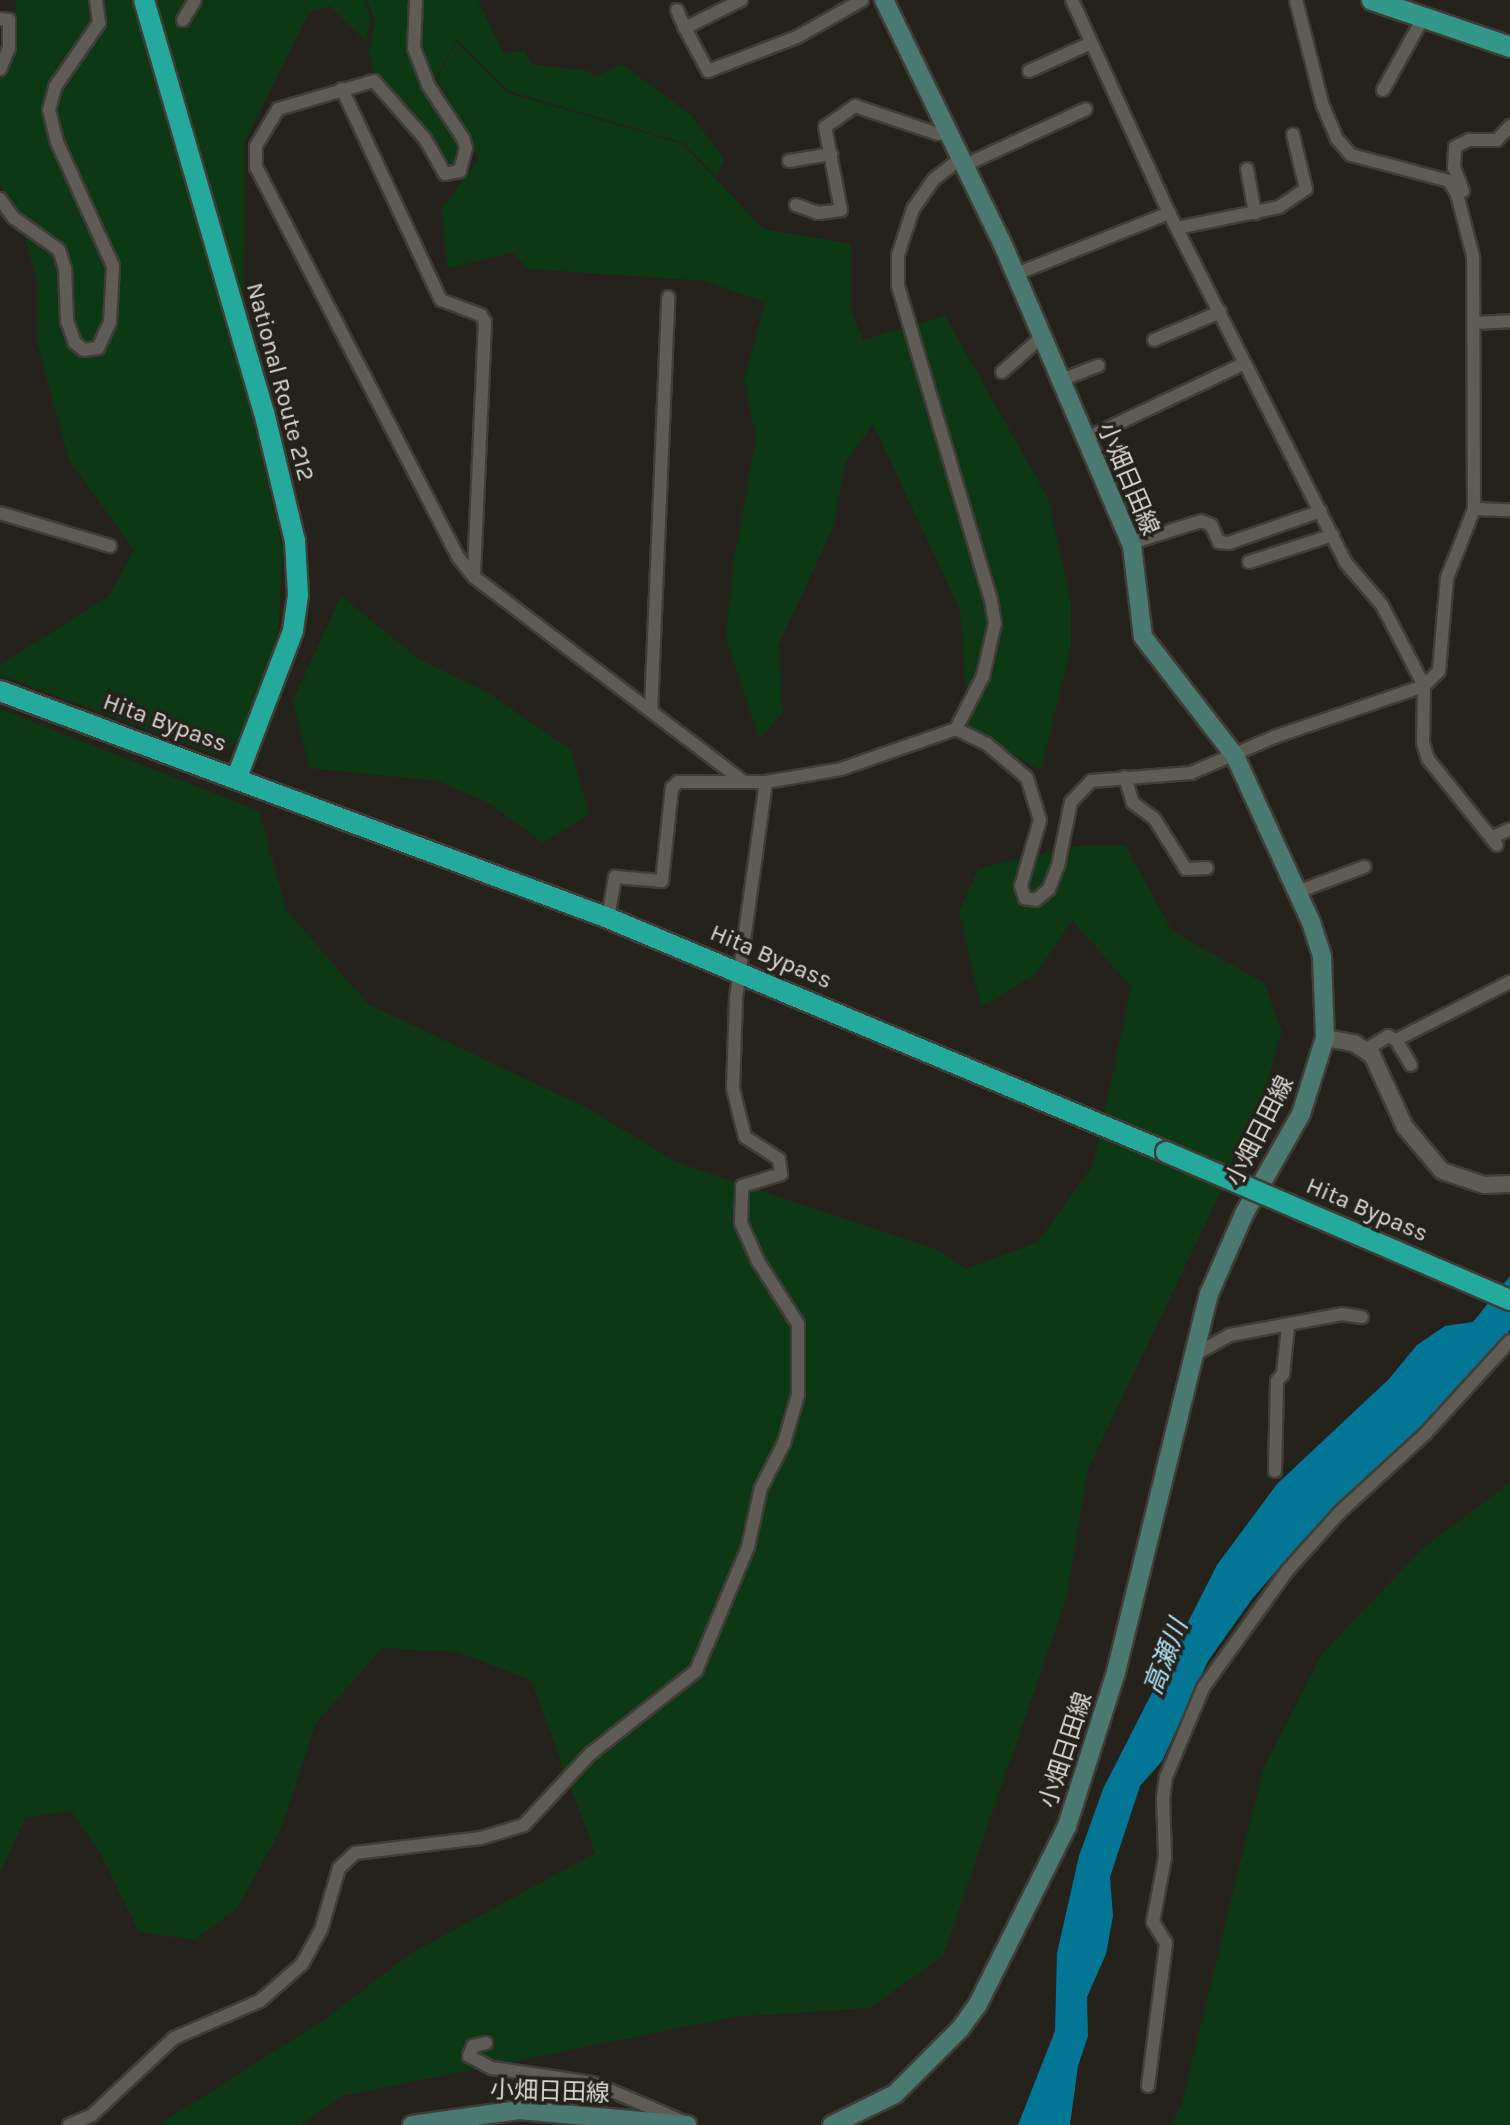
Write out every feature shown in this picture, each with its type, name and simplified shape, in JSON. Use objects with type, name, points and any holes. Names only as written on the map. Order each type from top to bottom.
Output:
[{"type":"highway","name":"National Route 212","points":[[144,0],[264,412],[298,567],[293,631],[237,777]]},
{"type":"highway","name":"Hita Bypass","points":[[0,691],[237,777],[742,972],[1510,1300]]},
{"type":"main road","name":"小畑日田線","points":[[832,2125],[895,2094],[960,2029],[977,2006],[1067,1826],[1116,1672],[1209,1294],[1244,1214],[1301,1114],[1325,1038],[1322,956],[1297,892],[1235,756],[1143,637],[1131,543],[1016,274],[884,0]]},
{"type":"main road","points":[[1372,0],[1510,47]]},
{"type":"main road","name":"小畑日田線","points":[[412,2125],[519,2110],[689,2125]]},
{"type":"street","points":[[0,199],[14,218],[59,250],[65,268],[67,321],[75,343],[84,350],[98,348],[110,322],[113,266],[57,142],[49,110],[55,87],[99,23],[96,0]]},
{"type":"street","points":[[183,20],[195,0]]},
{"type":"street","points":[[416,0],[414,48],[428,85],[463,138],[466,148],[460,171],[445,174],[425,139],[374,81],[290,104],[269,117],[256,146],[256,167],[459,558],[474,577],[744,782]]},
{"type":"street","points":[[685,28],[741,0]]},
{"type":"street","points":[[677,10],[708,71],[797,37],[862,0]]},
{"type":"street","points":[[1072,0],[1169,213],[1346,563],[1382,605],[1424,686],[1422,729],[1428,759],[1494,842],[1510,829]]},
{"type":"street","points":[[1296,0],[1314,76],[1337,139],[1351,155],[1449,181],[1457,194],[1469,242]]},
{"type":"street","points":[[1383,90],[1423,18]]},
{"type":"street","points":[[0,19],[9,20],[9,48],[0,69]]},
{"type":"street","points":[[1029,71],[1091,43]]},
{"type":"street","points":[[342,89],[441,300],[481,315],[485,322],[474,577]]},
{"type":"street","points":[[796,205],[818,213],[841,210],[825,127],[855,106],[938,134],[949,132]]},
{"type":"street","points":[[608,918],[615,877],[662,881],[672,788],[678,782],[766,782],[841,769],[956,729],[983,676],[995,623],[898,286],[898,255],[913,209],[933,180],[964,161],[1086,109]]},
{"type":"street","points":[[956,729],[1010,760],[1027,778],[1038,803],[1037,840],[1022,872],[1025,898],[1036,900],[1049,889],[1078,789],[1091,781],[1191,773],[1274,737],[1424,686],[1439,671],[1447,578],[1474,509],[1475,323],[1463,192],[1454,168],[1455,147],[1469,140],[1497,140],[1510,126]]},
{"type":"street","points":[[1177,228],[1279,207],[1306,189],[1293,135]]},
{"type":"street","points":[[789,161],[831,154]]},
{"type":"street","points":[[1247,169],[1255,213]]},
{"type":"street","points":[[1016,274],[1169,213]]},
{"type":"street","points":[[651,711],[668,297]]},
{"type":"street","points":[[1154,340],[1220,312]]},
{"type":"street","points":[[1475,323],[1510,321]]},
{"type":"street","points":[[1002,372],[1042,337]]},
{"type":"street","points":[[1085,439],[1245,363]]},
{"type":"street","points":[[1061,380],[1098,366]]},
{"type":"street","points":[[1474,509],[1510,510]]},
{"type":"street","points":[[1131,543],[1201,521],[1211,525],[1224,544],[1321,511]]},
{"type":"street","points":[[0,513],[110,546]]},
{"type":"street","points":[[1249,562],[1333,535]]},
{"type":"street","points":[[1125,777],[1133,803],[1154,818],[1186,869],[1207,868]]},
{"type":"street","points":[[69,2125],[92,2115],[174,2038],[260,2001],[302,1964],[321,1930],[339,1868],[355,1853],[481,1838],[524,1825],[590,1754],[696,1671],[748,1547],[761,1488],[784,1443],[798,1395],[798,1324],[758,1261],[741,1223],[742,1186],[781,1174],[779,1159],[745,1137],[737,1110],[735,1028],[766,782]]},
{"type":"street","points":[[1297,892],[1364,867]]},
{"type":"street","points":[[1365,1050],[1378,1038],[1396,1040],[1510,982]]},
{"type":"street","points":[[1325,1038],[1372,1055],[1420,1151],[1461,1180],[1510,1184]]},
{"type":"street","points":[[1396,1040],[1411,1065]]},
{"type":"street","points":[[1194,1355],[1230,1335],[1288,1327],[1342,1314],[1362,1317]]},
{"type":"street","points":[[1275,1471],[1277,1381],[1283,1374],[1288,1327]]},
{"type":"street","points":[[1148,2086],[1166,1943],[1153,1922],[1165,1857],[1163,1798],[1166,1777],[1203,1688],[1287,1571],[1339,1513],[1425,1434],[1510,1341]]},
{"type":"street","points":[[486,2043],[468,2050],[469,2056],[492,2068],[593,2083],[689,2125]]},
{"type":"green space","points":[[17,0],[364,0],[371,19],[366,41],[330,6],[309,12],[245,142],[243,377],[283,550],[278,634],[241,741],[214,754],[0,675],[0,665],[109,596],[134,550],[69,460],[37,342],[38,284],[18,213],[0,185],[0,79]]},
{"type":"green space","points":[[367,0],[414,0],[411,47],[457,134],[460,163],[454,167],[374,72],[368,54],[375,21]]},
{"type":"green space","points":[[422,0],[478,0],[503,53],[525,51],[531,64],[589,71],[595,77],[622,64],[692,116],[724,159],[717,177],[684,143],[509,91],[457,39],[433,83],[418,46]]},
{"type":"green space","points":[[456,42],[508,93],[683,144],[763,229],[851,244],[850,307],[863,340],[945,316],[1048,498],[1071,601],[1071,646],[1041,771],[968,726],[960,610],[873,424],[846,462],[833,528],[778,646],[783,712],[759,739],[726,638],[733,565],[756,438],[744,379],[765,302],[705,281],[528,269],[513,253],[448,268],[441,209],[479,159],[437,79]]},
{"type":"green space","points":[[341,596],[419,659],[487,692],[571,750],[589,814],[543,843],[489,803],[438,781],[309,768],[293,700]]},
{"type":"green space","points":[[0,709],[259,811],[287,911],[368,1004],[589,1109],[676,1162],[938,1250],[966,1269],[1038,1242],[1093,1165],[1131,987],[1072,920],[1036,974],[981,1007],[959,911],[979,868],[1077,846],[1125,845],[1172,931],[1264,983],[1282,1031],[1258,1114],[1088,1469],[1067,1596],[943,1956],[870,2008],[735,2017],[342,2096],[301,2125],[158,2125],[324,2020],[410,1954],[595,1853],[531,1680],[458,1652],[382,1648],[316,1723],[281,1829],[237,1908],[195,1940],[139,1932],[101,1855],[71,1811],[25,1818],[0,1873]]},
{"type":"green space","points":[[1510,1483],[1510,2125],[1171,2125],[1181,2106],[1263,1769],[1322,1654],[1423,1548]]},
{"type":"water","points":[[1510,1276],[1510,1330],[1449,1400],[1303,1540],[1252,1599],[1208,1661],[1162,1761],[1140,1786],[1110,1877],[1113,1916],[1106,1954],[1087,1997],[1088,2036],[1078,2066],[1070,2125],[1018,2125],[1055,2031],[1057,1953],[1079,1856],[1103,1789],[1217,1565],[1277,1484],[1389,1379],[1417,1345],[1445,1326],[1473,1322]]},
{"type":"water label","name":"高瀬川","points":[[1166,1657]]}]
